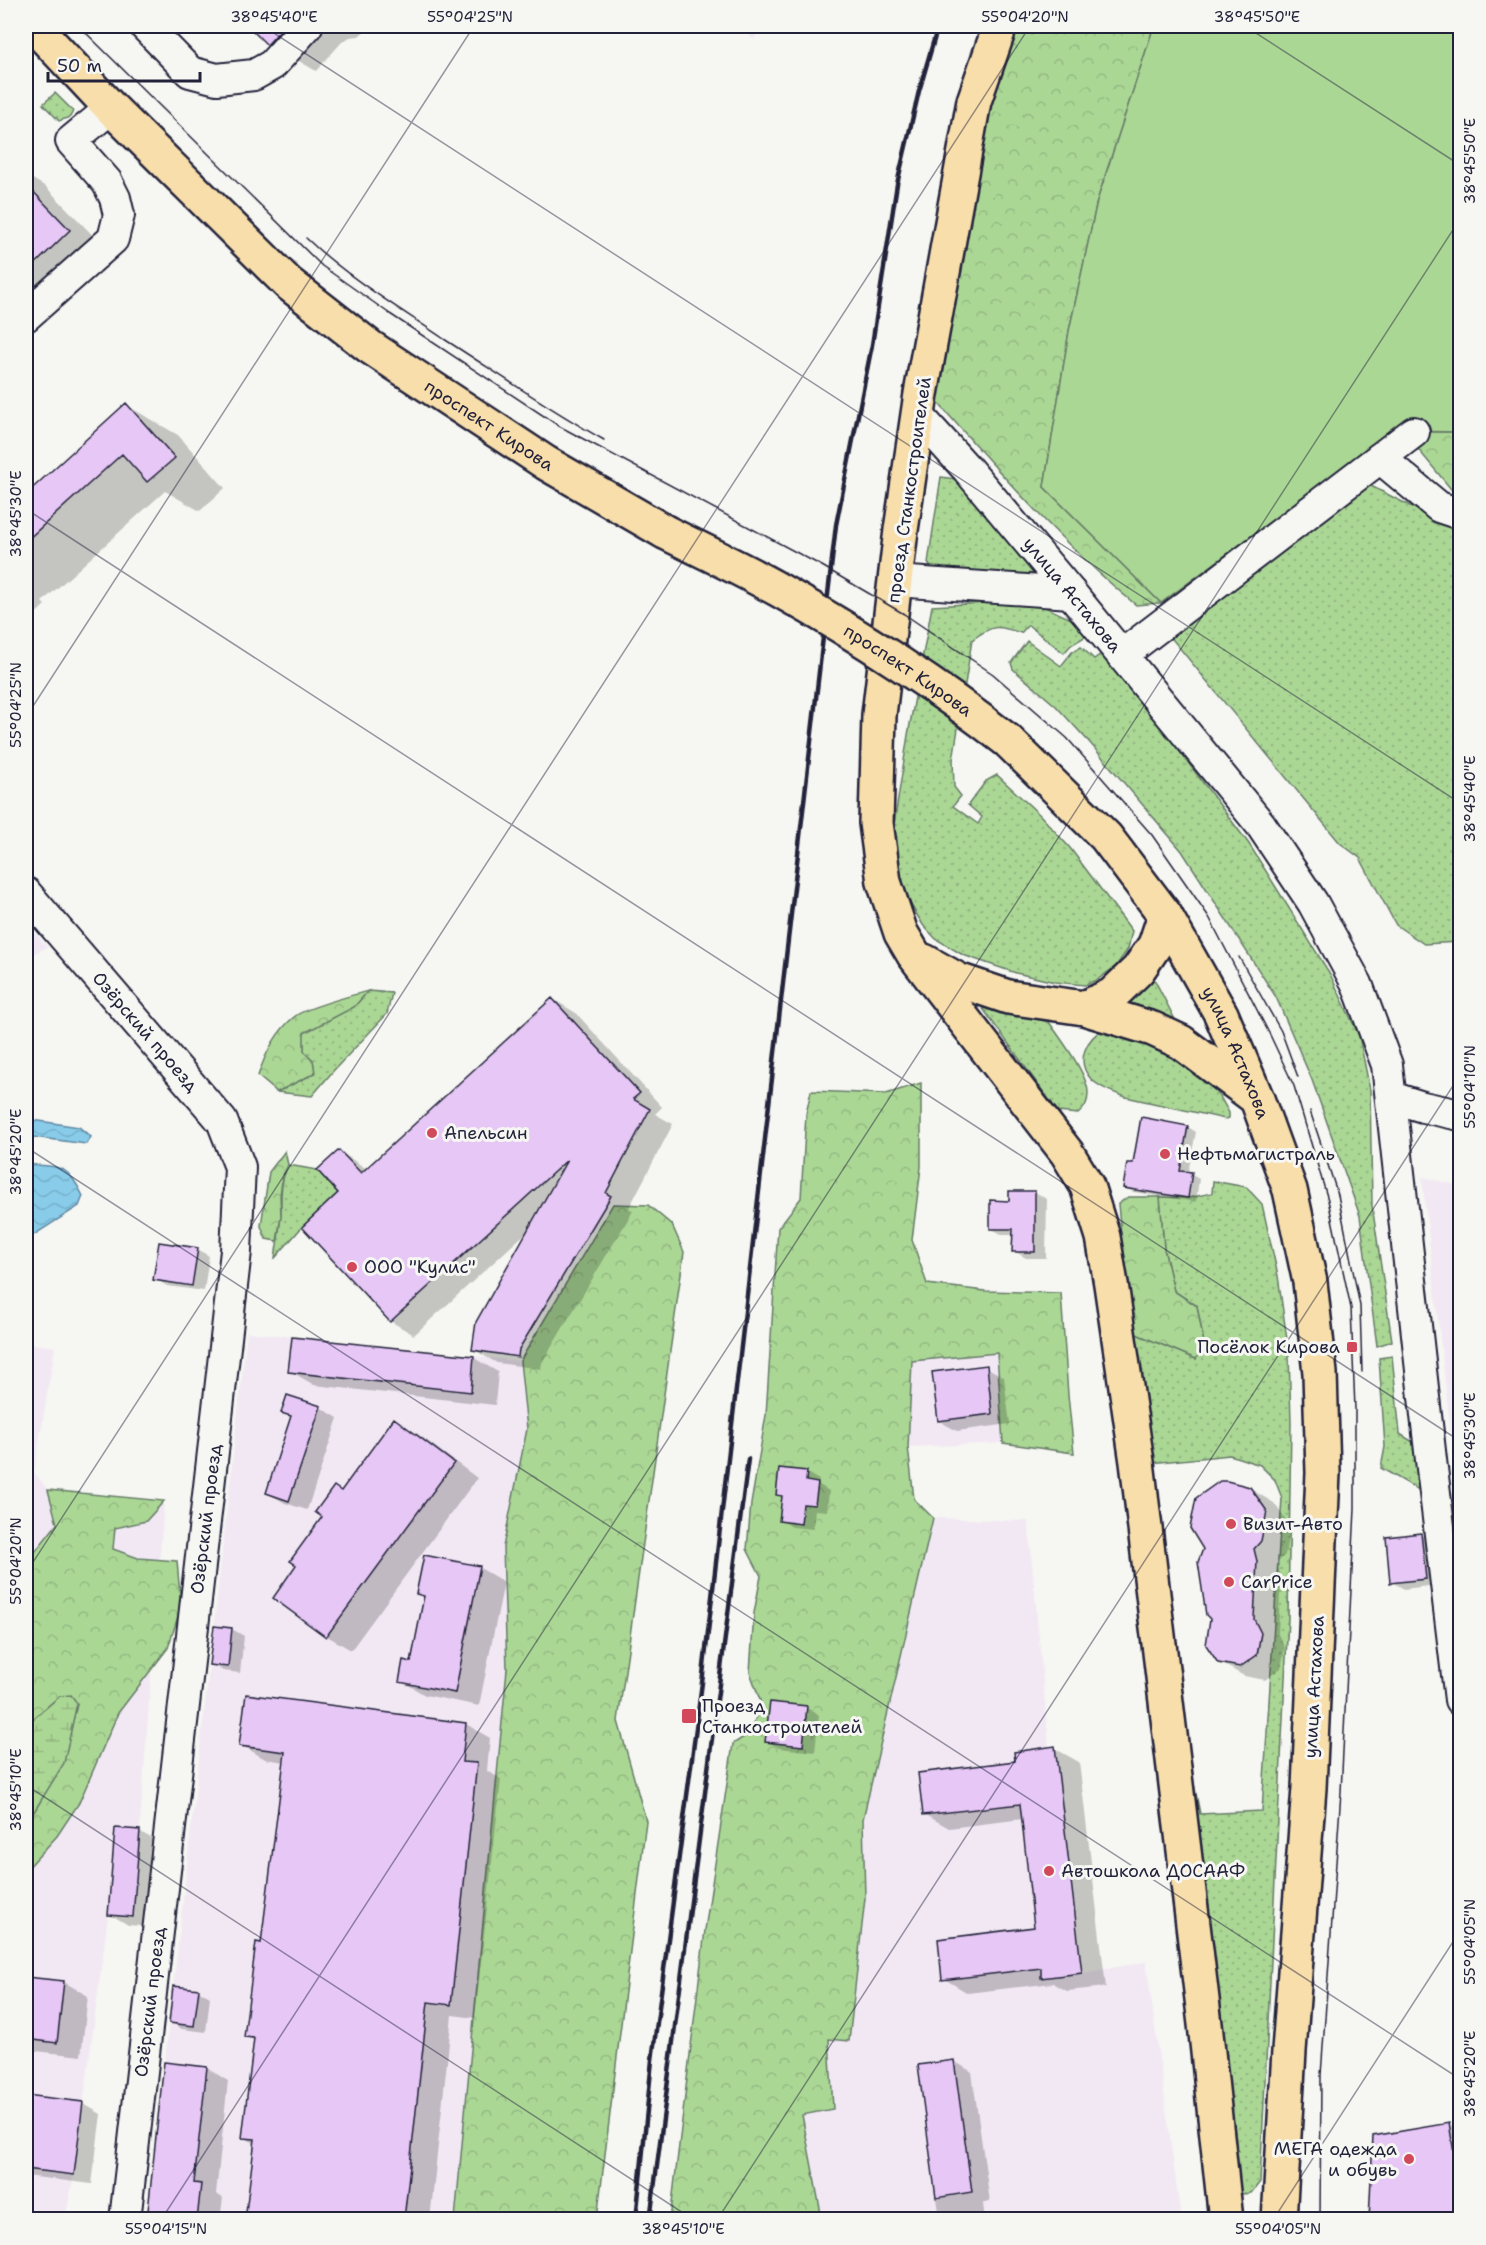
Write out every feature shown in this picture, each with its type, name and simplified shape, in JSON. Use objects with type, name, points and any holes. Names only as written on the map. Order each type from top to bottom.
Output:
[{"type":"main road","name":"проспект Кирова","points":[[34,26],[111,108],[288,283],[370,347],[546,463],[665,532],[779,590],[886,655],[960,703],[1008,741]]},
{"type":"main road","name":"проезд Станкостроителей","points":[[914,955],[901,933],[884,882],[876,823],[879,715],[918,416],[974,101],[1000,26]]},
{"type":"main road","name":"улица Астахова","points":[[1008,741],[1106,837],[1165,915],[1221,1014],[1257,1099],[1290,1190],[1310,1282],[1320,1373],[1323,1473],[1309,1788],[1279,2220]]},
{"type":"main road","points":[[1084,1008],[1112,995],[1138,970],[1155,945],[1165,915]]},
{"type":"main road","points":[[914,955],[958,980],[1008,997],[1084,1008],[1153,1029],[1181,1042],[1257,1099]]},
{"type":"main road","points":[[914,955],[1066,1153],[1087,1186],[1103,1237],[1137,1462],[1205,2024],[1226,2220]]},
{"type":"street","points":[[145,26],[190,72],[217,79],[254,75],[272,65],[306,26]]},
{"type":"street","points":[[26,316],[113,239],[119,215],[115,198],[107,182],[70,141],[111,108]]},
{"type":"street","name":"улица Астахова","points":[[918,416],[968,470],[1261,825],[1313,903],[1357,984],[1388,1065],[1431,1460],[1461,1700]]},
{"type":"street","points":[[1122,656],[1414,432]]},
{"type":"street","points":[[1380,458],[1439,507],[1461,514]]},
{"type":"street","points":[[895,581],[1071,593]]},
{"type":"street","name":"Озёрский проезд","points":[[26,893],[222,1121],[240,1167],[236,1251],[125,2220]]},
{"type":"street","points":[[1391,1097],[1461,1115]]},
{"type":"shaded area","points":[[739,26],[765,26],[753,39]]},
{"type":"shaded area","points":[[26,923],[47,947],[26,958]]},
{"type":"shaded area","points":[[1422,1177],[1460,1186],[1460,1513]]},
{"type":"shaded area","points":[[247,1332],[520,1361],[527,1429],[503,1547],[507,1669],[455,2219],[147,2220]]},
{"type":"shaded area","points":[[26,1343],[55,1347],[34,1472],[48,1490],[164,1501],[133,1917],[108,1916],[74,2175],[65,2219],[26,2220]]},
{"type":"shaded area","points":[[998,1353],[1003,1443],[908,1447],[912,1360]]},
{"type":"shaded area","points":[[933,1518],[1028,1521],[1049,1747],[1082,1973],[1146,1962],[1181,2219],[822,2219],[802,2114],[833,2109],[829,2039],[849,2041],[865,1898],[863,1819]]},
{"type":"green space","points":[[1014,26],[1154,26],[1097,201],[1069,331],[1044,487],[1161,603],[1136,605],[1107,580],[1026,501],[926,389],[956,247],[1002,58]]},
{"type":"green space","points":[[1154,26],[1460,26],[1460,432],[1393,431],[1161,603],[1044,487],[1069,331],[1097,201]]},
{"type":"green space","points":[[55,93],[73,111],[70,117],[59,121],[43,104]]},
{"type":"green space","points":[[1423,432],[1460,432],[1460,500],[1413,443]]},
{"type":"green space","points":[[941,477],[963,480],[1027,560],[1036,575],[1035,581],[937,577],[928,563]]},
{"type":"green space","points":[[1367,484],[1426,514],[1460,528],[1460,940],[1458,942],[1424,944],[1396,925],[1360,858],[1340,843],[1168,634]]},
{"type":"green space","points":[[985,603],[1045,607],[1071,619],[1086,636],[1071,645],[1064,653],[1028,625],[1021,633],[1001,627],[985,631],[972,640],[953,760],[954,787],[961,796],[953,806],[978,824],[982,817],[968,805],[986,781],[997,775],[1040,815],[1070,848],[1132,931],[1128,949],[1116,966],[1097,980],[1085,985],[1055,982],[1016,973],[963,955],[936,939],[923,925],[902,890],[891,844],[932,606]]},
{"type":"green space","points":[[1027,641],[1061,666],[1072,652],[1081,647],[1094,659],[1101,654],[1162,728],[1249,844],[1330,974],[1359,1036],[1370,1090],[1372,1205],[1392,1341],[1377,1346],[1360,1216],[1312,1080],[1276,997],[1182,851],[1056,706],[1013,669],[1011,663]]},
{"type":"green space","points":[[1147,965],[1184,1037],[1123,1002]]},
{"type":"green space","points":[[368,991],[392,993],[387,1014],[312,1096],[277,1092],[315,1073],[313,1060],[304,1051],[303,1033],[354,1007]]},
{"type":"green space","points":[[368,991],[354,1007],[304,1033],[304,1051],[313,1060],[315,1073],[277,1092],[258,1076],[272,1044],[282,1029],[299,1013]]},
{"type":"green space","points":[[981,1006],[1049,1022],[1073,1056],[1087,1085],[1086,1105],[1078,1114],[1058,1112]]},
{"type":"green space","points":[[1106,1027],[1135,1029],[1201,1076],[1219,1095],[1229,1113],[1229,1118],[1126,1097],[1107,1090],[1095,1082],[1086,1072],[1083,1057],[1088,1043]]},
{"type":"green space","points":[[921,1083],[921,1167],[912,1240],[927,1284],[985,1291],[1061,1293],[1074,1453],[1003,1443],[997,1353],[912,1361],[908,1447],[914,1499],[933,1518],[863,1819],[865,1898],[849,2041],[829,2039],[833,2109],[802,2115],[822,2219],[670,2220],[705,1930],[733,1744],[750,1733],[761,1703],[750,1672],[754,1613],[761,1576],[747,1549],[751,1504],[766,1415],[778,1228],[801,1198],[806,1114],[811,1091],[886,1094]]},
{"type":"green space","points":[[285,1151],[288,1165],[283,1175],[280,1195],[281,1216],[277,1241],[266,1239],[261,1226],[269,1172]]},
{"type":"green space","points":[[288,1165],[317,1170],[338,1193],[302,1227],[275,1258],[281,1220],[282,1184]]},
{"type":"green space","points":[[1213,1181],[1246,1187],[1262,1204],[1278,1276],[1289,1354],[1291,1423],[1288,1618],[1260,2182],[1251,2193],[1243,2194],[1239,2191],[1175,1687],[1200,1814],[1262,1811],[1282,1498],[1275,1480],[1260,1465],[1230,1455],[1151,1463],[1127,1330],[1196,1359],[1204,1344],[1197,1306],[1174,1291],[1164,1249],[1160,1197],[1188,1198],[1212,1193]]},
{"type":"green space","points":[[1128,1197],[1160,1197],[1164,1249],[1174,1291],[1197,1306],[1204,1344],[1196,1359],[1127,1330],[1118,1204]]},
{"type":"green space","points":[[613,1204],[648,1205],[672,1225],[684,1252],[618,1721],[646,1821],[597,2219],[455,2219],[507,1669],[503,1547],[527,1429],[520,1361]]},
{"type":"green space","points":[[1392,1356],[1400,1434],[1421,1447],[1424,1493],[1381,1468],[1385,1447],[1379,1358]]},
{"type":"green space","points":[[48,1490],[164,1501],[146,1521],[115,1528],[113,1549],[138,1558],[177,1561],[181,1607],[168,1648],[118,1713],[79,1803],[57,1836],[26,1870],[26,1820],[32,1815],[63,1763],[77,1704],[60,1696],[26,1725],[26,1563],[57,1524]]},
{"type":"green space","points":[[71,1695],[77,1703],[64,1763],[32,1815],[26,1820],[26,1725],[60,1696]]},
{"type":"water","points":[[26,1119],[79,1127],[91,1137],[86,1144],[26,1136]]},
{"type":"water","points":[[26,1164],[54,1167],[67,1172],[83,1196],[79,1206],[26,1240]]},
{"type":"building","points":[[248,26],[284,26],[267,45]]},
{"type":"building","points":[[26,184],[70,230],[26,273]]},
{"type":"building","points":[[126,403],[175,458],[147,482],[122,454],[26,541],[26,494]]},
{"type":"building","points":[[552,998],[640,1093],[633,1099],[650,1109],[606,1193],[611,1196],[519,1349],[518,1357],[472,1350],[476,1322],[567,1160],[390,1322],[302,1227],[338,1193],[317,1170],[339,1150],[361,1173]]},
{"type":"building","points":[[1141,1117],[1188,1126],[1180,1171],[1192,1172],[1188,1198],[1123,1188],[1127,1163],[1133,1163]]},
{"type":"building","points":[[1009,1191],[1035,1191],[1035,1252],[1012,1252],[1013,1229],[990,1229],[990,1200],[1009,1201]]},
{"type":"building","points":[[159,1242],[198,1248],[192,1286],[153,1280]]},
{"type":"building","points":[[292,1337],[474,1356],[471,1392],[288,1372]]},
{"type":"building","points":[[987,1365],[992,1414],[938,1421],[932,1372]]},
{"type":"building","points":[[287,1395],[321,1406],[289,1501],[266,1493],[291,1416],[281,1413]]},
{"type":"building","points":[[394,1418],[454,1463],[326,1637],[273,1598],[296,1565],[290,1561],[322,1517],[315,1512],[334,1486],[341,1491]]},
{"type":"building","points":[[779,1468],[807,1471],[806,1481],[818,1483],[815,1505],[803,1504],[801,1524],[779,1521],[782,1496],[776,1495]]},
{"type":"building","points":[[1220,1481],[1250,1487],[1267,1511],[1261,1541],[1254,1549],[1257,1561],[1254,1619],[1261,1633],[1257,1655],[1240,1667],[1218,1663],[1206,1645],[1210,1619],[1206,1615],[1198,1562],[1203,1549],[1190,1528],[1196,1498]]},
{"type":"building","points":[[1421,1533],[1426,1579],[1390,1583],[1386,1537]]},
{"type":"building","points":[[424,1555],[480,1566],[455,1693],[399,1682],[403,1660],[411,1662],[424,1596],[416,1594]]},
{"type":"building","points":[[214,1626],[232,1628],[228,1667],[209,1665]]},
{"type":"building","points":[[246,1694],[466,1723],[462,1762],[477,1763],[451,2005],[428,2002],[404,2220],[245,2220],[255,2139],[242,2138],[254,2038],[244,2037],[256,1942],[261,1943],[285,1752],[239,1746]]},
{"type":"building","points":[[770,1702],[807,1706],[803,1746],[765,1742]]},
{"type":"building","name":"Автошкола ДОСААФ","points":[[1055,1746],[1082,1973],[1041,1978],[1041,1968],[942,1980],[938,1939],[1034,1927],[1020,1804],[923,1815],[918,1773],[1015,1761],[1014,1752]]},
{"type":"building","points":[[115,1828],[140,1830],[133,1917],[108,1915]]},
{"type":"building","points":[[26,1977],[64,1981],[57,2043],[26,2039]]},
{"type":"building","points":[[173,1986],[199,1989],[194,2026],[169,2023]]},
{"type":"building","points":[[954,2060],[972,2192],[936,2198],[918,2065]]},
{"type":"building","points":[[164,2062],[207,2067],[194,2183],[201,2184],[197,2220],[147,2220]]},
{"type":"building","points":[[26,2095],[83,2102],[74,2175],[26,2169]]},
{"type":"building","points":[[1449,2123],[1461,2196],[1461,2220],[1369,2220],[1373,2136]]},
{"type":"tram line","points":[[79,26],[322,266],[559,426],[822,566],[904,614],[993,674],[1067,738],[1152,835],[1209,917],[1294,1086],[1328,1200],[1351,1308],[1355,1409],[1355,1509],[1341,1792],[1321,2075],[1320,2220]]},
{"type":"tram line","points":[[306,238],[338,266],[390,303],[523,391],[604,440]]},
{"type":"tram line","points":[[1239,957],[1281,1031],[1298,1077]]},
{"type":"tram line","points":[[1310,1111],[1338,1195],[1360,1306],[1362,1372]]},
{"type":"railway","points":[[636,2220],[652,2060],[703,1675],[836,525],[872,345],[897,184],[919,91],[938,26]]},
{"type":"railway","points":[[650,2220],[748,1459]]},
{"type":"place","name":"Апельсин","points":[[432,1133]]},
{"type":"place","name":"Нефтьмагистраль","points":[[1165,1154]]},
{"type":"place","name":"ООО \"Кулис\"","points":[[352,1267]]},
{"type":"place","name":"Посёлок Кирова","points":[[1352,1347]]},
{"type":"place","name":"Визит-Авто","points":[[1231,1524]]},
{"type":"place","name":"CarPrice","points":[[1229,1582]]},
{"type":"place","name":"Проезд Станкостроителей","points":[[689,1716]]},
{"type":"place","name":"Автошкола ДОСААФ","points":[[1049,1871]]},
{"type":"place","name":"МЕГА одежда и обувь","points":[[1409,2159]]}]
